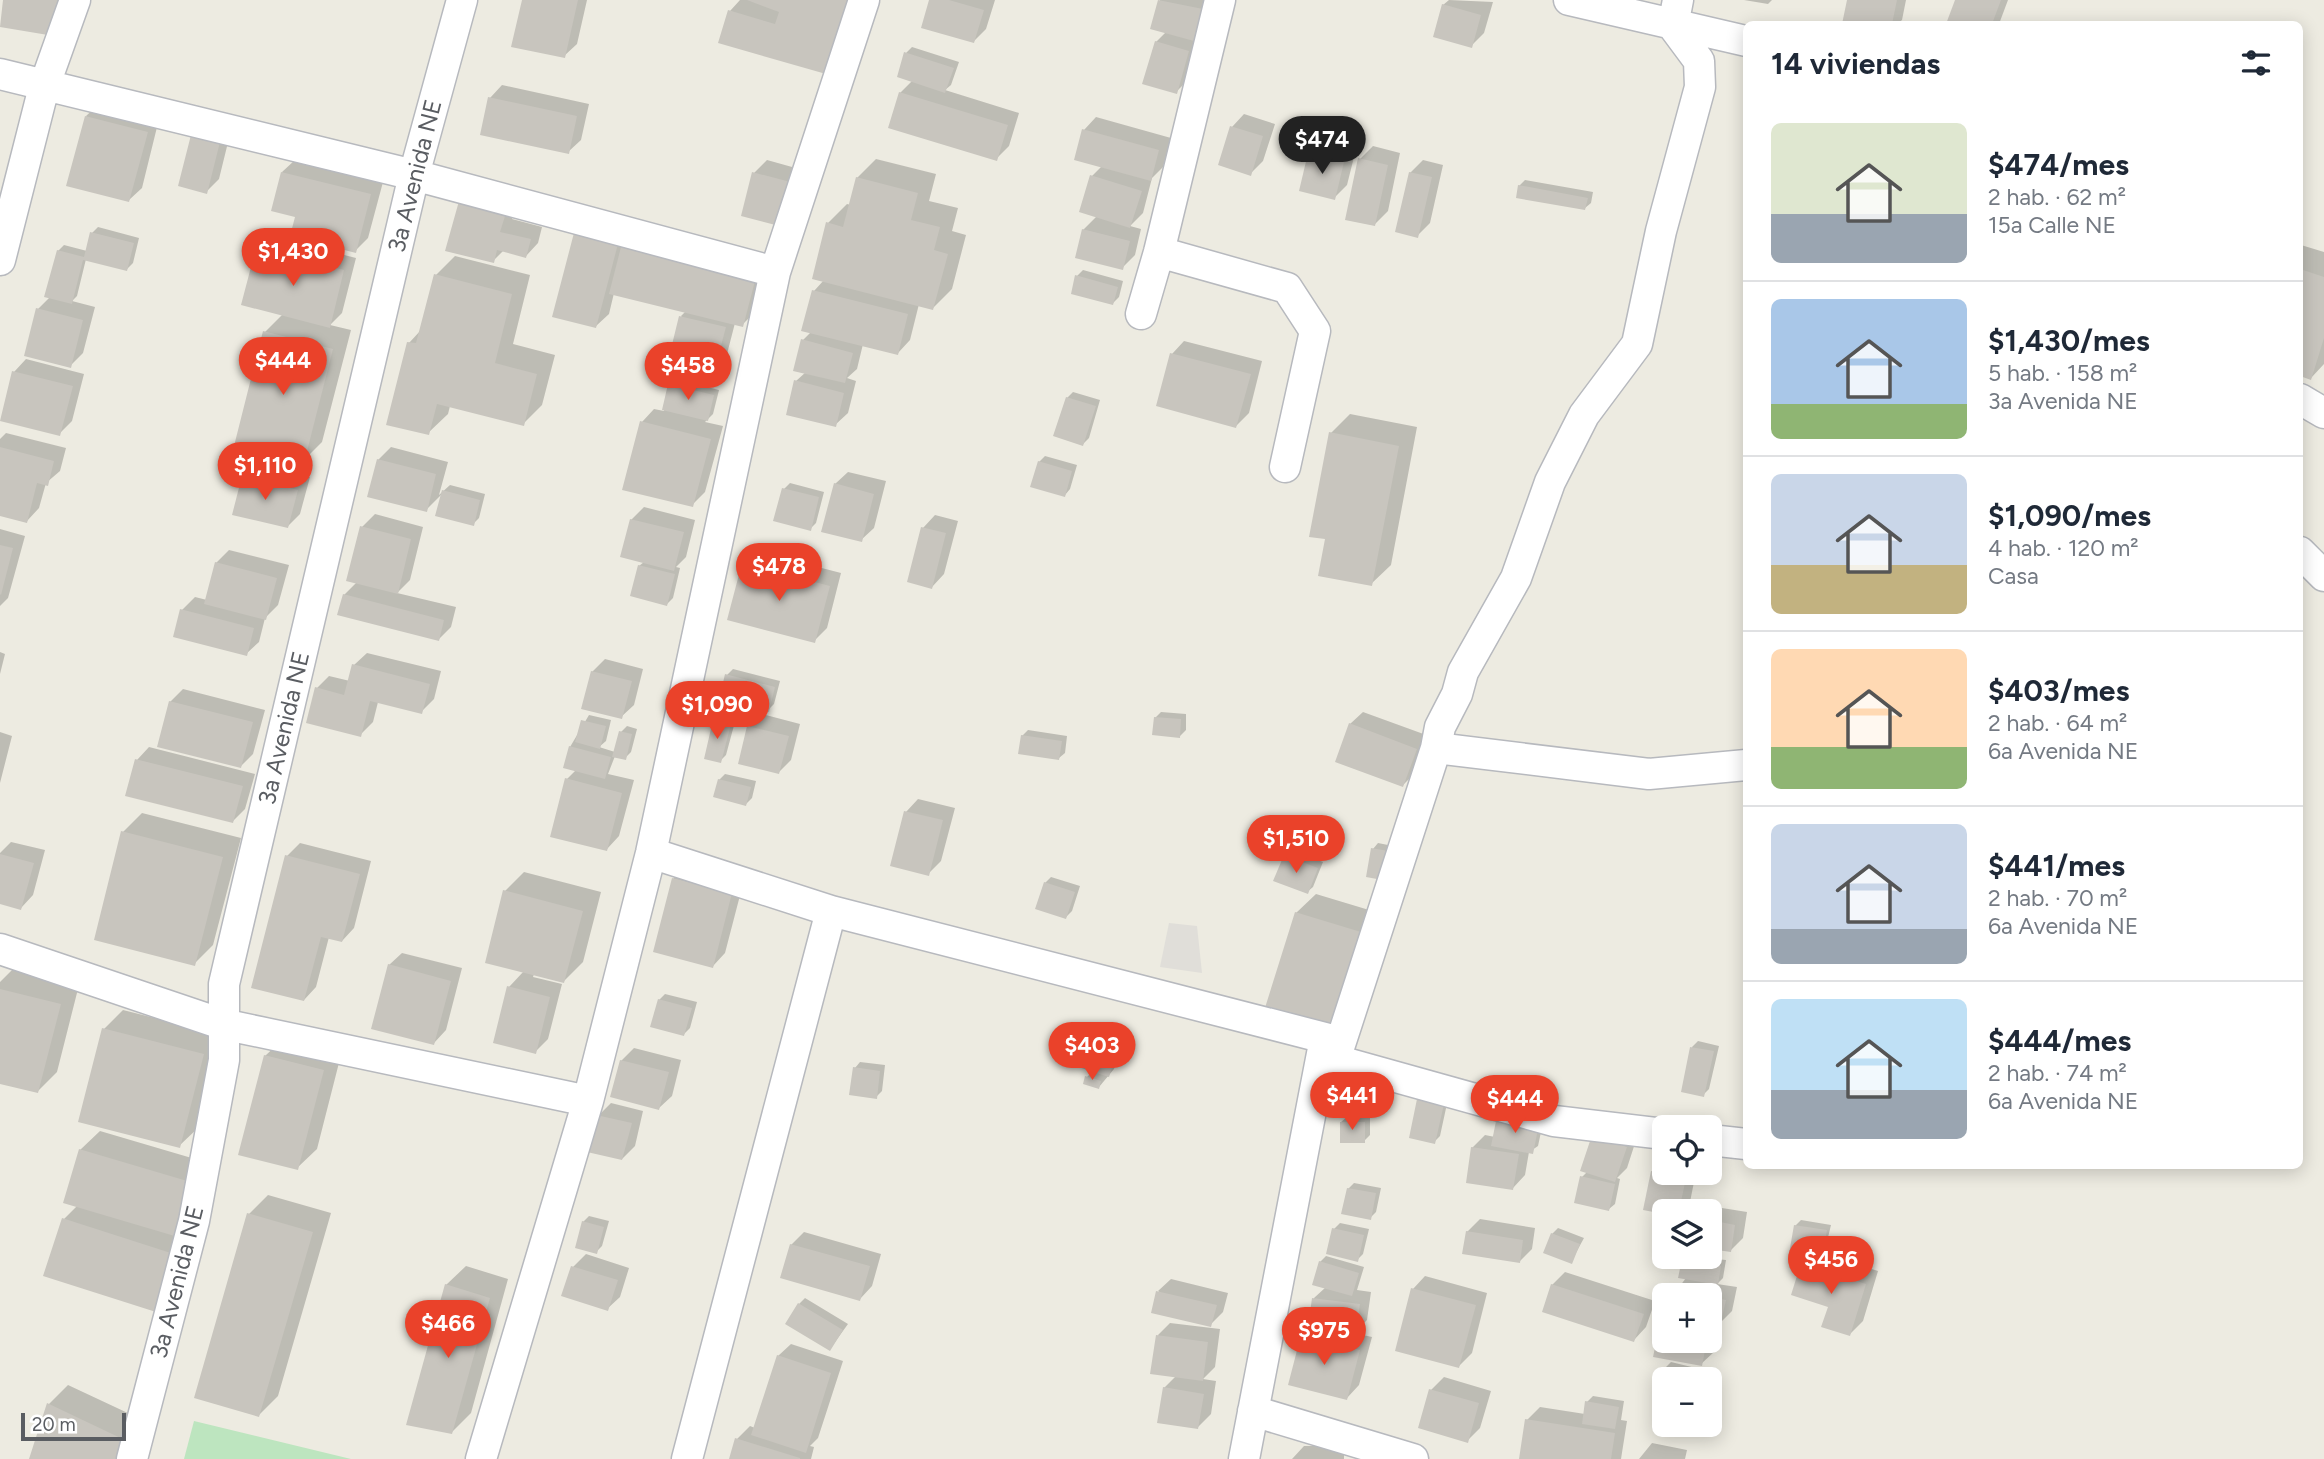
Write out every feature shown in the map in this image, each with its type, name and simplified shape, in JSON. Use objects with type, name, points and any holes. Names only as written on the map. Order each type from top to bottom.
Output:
[{"type":"street","points":[[0,260],[44,87],[75,0]]},
{"type":"street","name":"3a Avenida NE","points":[[132,1459],[194,1221],[224,1060],[224,984],[414,175],[463,0]]},
{"type":"street","points":[[481,1459],[588,1101],[651,853],[775,272],[864,0]]},
{"type":"street","points":[[1140,314],[1159,252],[1220,0]]},
{"type":"street","points":[[1569,0],[1676,13],[1743,40]]},
{"type":"street","points":[[1244,1459],[1330,1049],[1436,748],[1440,727],[1457,694],[1463,672],[1516,578],[1550,482],[1584,415],[1637,344],[1658,242],[1700,87],[1699,61],[1676,13]]},
{"type":"street","points":[[0,74],[44,87],[414,175],[775,272]]},
{"type":"street","points":[[1159,252],[1287,288],[1315,331],[1285,467]]},
{"type":"street","points":[[2303,401],[2324,413]]},
{"type":"street","points":[[2303,555],[2324,576]]},
{"type":"street","points":[[1436,748],[1649,774],[1743,765]]},
{"type":"street","points":[[651,853],[831,911],[1330,1049],[1554,1121],[1652,1133]]},
{"type":"street","points":[[687,1459],[831,911]]},
{"type":"street","points":[[0,949],[222,1024],[588,1101]]},
{"type":"street","points":[[1722,1141],[1743,1144]]},
{"type":"street","points":[[1254,1412],[1413,1459]]},
{"type":"shaded area","points":[[1169,923],[1197,926],[1202,973],[1160,967]]},
{"type":"green space","points":[[194,1421],[351,1459],[184,1459]]},
{"type":"building","points":[[3,0],[73,0],[66,38],[0,27]]},
{"type":"building","points":[[522,0],[578,0],[565,58],[511,47]]},
{"type":"building","points":[[747,0],[848,0],[826,74],[718,43],[728,10],[775,24],[779,12]]},
{"type":"building","points":[[929,0],[949,0],[984,10],[974,43],[921,28]]},
{"type":"building","points":[[1158,0],[1203,9],[1194,41],[1150,29]]},
{"type":"building","points":[[1847,0],[1897,0],[1893,21],[1843,21]]},
{"type":"building","points":[[1955,0],[2001,0],[1993,21],[1947,21]]},
{"type":"building","points":[[1442,4],[1481,15],[1472,48],[1433,37]]},
{"type":"building","points":[[1155,41],[1189,51],[1177,94],[1142,84]]},
{"type":"building","points":[[904,52],[954,68],[945,93],[897,77]]},
{"type":"building","points":[[899,92],[1008,125],[997,161],[888,128]]},
{"type":"building","points":[[488,97],[577,116],[569,154],[480,135]]},
{"type":"building","points":[[85,116],[148,132],[129,202],[66,186]]},
{"type":"building","points":[[1230,126],[1263,136],[1251,176],[1218,165]]},
{"type":"building","points":[[1082,129],[1159,150],[1151,181],[1074,160]]},
{"type":"building","points":[[192,131],[221,138],[207,194],[178,186]]},
{"type":"building","points":[[1308,153],[1344,162],[1335,200],[1299,191]]},
{"type":"building","points":[[1358,158],[1388,165],[1375,226],[1345,220]]},
{"type":"building","points":[[281,172],[371,194],[356,253],[290,236],[295,217],[271,211]]},
{"type":"building","points":[[752,172],[798,184],[787,228],[741,216]]},
{"type":"building","points":[[1409,172],[1432,177],[1418,238],[1395,232]]},
{"type":"building","points":[[1090,175],[1142,191],[1130,228],[1079,212]]},
{"type":"building","points":[[856,177],[918,193],[911,220],[940,227],[934,250],[948,254],[933,310],[812,279],[826,222],[843,227]]},
{"type":"building","points":[[1518,185],[1588,198],[1585,210],[1516,198]]},
{"type":"building","points":[[459,201],[506,213],[500,232],[531,239],[526,258],[497,250],[494,263],[445,251]]},
{"type":"building","points":[[575,229],[619,240],[596,328],[552,317]]},
{"type":"building","points":[[1082,229],[1130,241],[1123,270],[1075,258]]},
{"type":"building","points":[[90,232],[134,243],[127,271],[83,260],[72,304],[44,297],[57,250],[84,257]]},
{"type":"building","points":[[622,243],[756,277],[743,327],[609,294]]},
{"type":"building","points":[[256,248],[344,270],[330,328],[241,305]]},
{"type":"building","points":[[2303,270],[2324,277],[2324,338],[2311,380],[2303,377]]},
{"type":"building","points":[[434,274],[512,294],[495,363],[537,374],[524,426],[437,404],[429,435],[386,425],[407,342],[416,343]]},
{"type":"building","points":[[1075,275],[1118,287],[1113,305],[1071,294]]},
{"type":"building","points":[[812,290],[908,314],[898,355],[801,331]]},
{"type":"building","points":[[36,308],[83,320],[71,368],[24,356]]},
{"type":"building","points":[[679,316],[726,327],[715,368],[669,357]]},
{"type":"building","points":[[263,331],[333,349],[304,463],[234,446]]},
{"type":"building","points":[[801,339],[853,353],[845,383],[793,371]]},
{"type":"building","points":[[1170,353],[1251,374],[1236,428],[1156,406]]},
{"type":"building","points":[[12,371],[73,386],[60,436],[0,421]]},
{"type":"building","points":[[794,380],[844,393],[836,427],[786,415]]},
{"type":"building","points":[[668,384],[714,395],[708,421],[662,410]]},
{"type":"building","points":[[1066,397],[1096,406],[1083,446],[1053,436]]},
{"type":"building","points":[[640,421],[711,439],[693,507],[622,490]]},
{"type":"building","points":[[1329,432],[1399,446],[1372,586],[1318,576],[1325,539],[1309,537]]},
{"type":"building","points":[[0,447],[54,461],[48,486],[37,483],[27,523],[0,516]]},
{"type":"building","points":[[377,459],[436,474],[427,512],[367,497]]},
{"type":"building","points":[[1038,461],[1072,471],[1065,497],[1030,487]]},
{"type":"building","points":[[242,476],[298,490],[288,528],[232,515]]},
{"type":"building","points":[[834,483],[874,494],[862,542],[821,532]]},
{"type":"building","points":[[782,488],[819,497],[811,531],[773,521]]},
{"type":"building","points":[[442,490],[480,500],[474,526],[435,516]]},
{"type":"building","points":[[630,519],[684,532],[674,571],[620,557]]},
{"type":"building","points":[[360,526],[411,539],[398,594],[346,581]]},
{"type":"building","points":[[921,527],[946,533],[932,589],[907,582]]},
{"type":"building","points":[[0,545],[13,548],[1,595],[0,594]]},
{"type":"building","points":[[215,562],[277,578],[266,620],[204,604]]},
{"type":"building","points":[[742,563],[830,586],[815,643],[727,620]]},
{"type":"building","points":[[638,565],[675,574],[667,606],[630,596]]},
{"type":"building","points":[[343,594],[444,620],[439,641],[337,615]]},
{"type":"building","points":[[180,609],[254,628],[247,656],[173,637]]},
{"type":"building","points":[[352,664],[430,684],[422,714],[370,701],[361,737],[306,723],[315,687],[344,695]]},
{"type":"building","points":[[591,671],[632,681],[622,719],[581,709]]},
{"type":"building","points":[[725,674],[775,687],[769,712],[719,700]]},
{"type":"building","points":[[169,701],[253,722],[241,768],[157,747]]},
{"type":"building","points":[[1154,717],[1181,719],[1180,738],[1152,735]]},
{"type":"building","points":[[581,720],[606,726],[600,749],[575,742]]},
{"type":"building","points":[[713,720],[731,724],[721,763],[704,759]]},
{"type":"building","points":[[1349,723],[1417,749],[1403,787],[1335,762]]},
{"type":"building","points":[[747,726],[789,736],[779,774],[738,764]]},
{"type":"building","points":[[619,731],[632,734],[626,760],[612,757]]},
{"type":"building","points":[[1021,735],[1062,741],[1059,760],[1018,754]]},
{"type":"building","points":[[569,746],[611,757],[605,779],[563,768]]},
{"type":"building","points":[[135,759],[243,786],[233,823],[125,796]]},
{"type":"building","points":[[565,778],[622,793],[607,851],[550,837]]},
{"type":"building","points":[[718,779],[751,787],[746,806],[713,797]]},
{"type":"building","points":[[904,811],[943,820],[929,876],[890,866]]},
{"type":"building","points":[[121,831],[223,857],[195,966],[94,940]]},
{"type":"building","points":[[1371,848],[1394,852],[1388,881],[1366,877]]},
{"type":"building","points":[[0,854],[34,863],[21,910],[0,904]]},
{"type":"building","points":[[285,855],[360,874],[342,942],[321,937],[304,1001],[251,988]]},
{"type":"building","points":[[1284,855],[1318,868],[1308,894],[1273,881]]},
{"type":"building","points":[[672,878],[732,893],[713,968],[653,952]]},
{"type":"building","points":[[1044,882],[1075,892],[1066,919],[1035,909]]},
{"type":"building","points":[[503,890],[583,911],[564,983],[485,963]]},
{"type":"building","points":[[1295,912],[1361,932],[1331,1032],[1264,1011]]},
{"type":"building","points":[[388,964],[451,981],[434,1045],[371,1029]]},
{"type":"building","points":[[507,986],[550,997],[536,1054],[493,1043]]},
{"type":"building","points":[[0,989],[61,1004],[38,1093],[0,1084]]},
{"type":"building","points":[[658,999],[692,1008],[684,1036],[650,1027]]},
{"type":"building","points":[[102,1028],[204,1054],[180,1148],[78,1122]]},
{"type":"building","points":[[1085,1032],[1120,1042],[1109,1077],[1075,1066]]},
{"type":"building","points":[[1690,1047],[1714,1051],[1704,1097],[1681,1092]]},
{"type":"building","points":[[264,1055],[324,1070],[298,1170],[238,1155]]},
{"type":"building","points":[[620,1060],[669,1072],[659,1110],[610,1097]]},
{"type":"building","points":[[853,1067],[880,1071],[877,1099],[849,1095]]},
{"type":"building","points":[[1085,1076],[1101,1081],[1099,1089],[1083,1084]]},
{"type":"building","points":[[1417,1099],[1444,1104],[1435,1144],[1409,1138]]},
{"type":"building","points":[[596,1115],[632,1123],[622,1160],[587,1152]]},
{"type":"building","points":[[1497,1116],[1539,1124],[1533,1154],[1491,1146]]},
{"type":"building","points":[[1340,1122],[1365,1122],[1365,1143],[1340,1143]]},
{"type":"building","points":[[1592,1135],[1627,1147],[1615,1182],[1580,1171]]},
{"type":"building","points":[[1471,1147],[1519,1154],[1513,1190],[1466,1183]]},
{"type":"building","points":[[79,1149],[194,1183],[178,1237],[63,1203]]},
{"type":"building","points":[[1651,1171],[1652,1185],[1685,1185],[1682,1199],[1652,1199],[1652,1212],[1643,1210]]},
{"type":"building","points":[[1580,1176],[1615,1184],[1609,1211],[1574,1203]]},
{"type":"building","points":[[1347,1188],[1376,1193],[1371,1220],[1341,1214]]},
{"type":"building","points":[[247,1213],[313,1232],[259,1417],[194,1398]]},
{"type":"building","points":[[62,1218],[174,1254],[156,1312],[43,1276]]},
{"type":"building","points":[[582,1221],[604,1227],[597,1254],[575,1248]]},
{"type":"building","points":[[1722,1222],[1735,1225],[1731,1252],[1722,1251]]},
{"type":"building","points":[[1794,1225],[1827,1230],[1822,1259],[1789,1254]]},
{"type":"building","points":[[1332,1228],[1364,1235],[1358,1262],[1326,1254]]},
{"type":"building","points":[[1466,1231],[1523,1240],[1520,1263],[1462,1254]]},
{"type":"building","points":[[1551,1233],[1580,1244],[1572,1264],[1543,1253]]},
{"type":"building","points":[[790,1244],[870,1266],[860,1301],[780,1278]]},
{"type":"building","points":[[1319,1261],[1359,1273],[1352,1296],[1312,1285]]},
{"type":"building","points":[[1801,1263],[1866,1284],[1850,1336],[1821,1327],[1828,1307],[1791,1295]]},
{"type":"building","points":[[571,1266],[618,1280],[608,1311],[561,1296]]},
{"type":"building","points":[[1680,1269],[1721,1269],[1718,1283],[1678,1278]]},
{"type":"building","points":[[445,1284],[490,1298],[452,1434],[406,1425]]},
{"type":"building","points":[[1551,1284],[1644,1314],[1634,1342],[1542,1312]]},
{"type":"building","points":[[1411,1288],[1476,1305],[1459,1368],[1395,1351]]},
{"type":"building","points":[[1156,1291],[1217,1305],[1211,1327],[1151,1313]]},
{"type":"building","points":[[1312,1298],[1360,1304],[1355,1335],[1308,1328]]},
{"type":"building","points":[[1722,1299],[1726,1300],[1722,1317]]},
{"type":"building","points":[[798,1303],[843,1330],[830,1351],[785,1324]]},
{"type":"building","points":[[1156,1335],[1208,1342],[1203,1381],[1150,1374]]},
{"type":"building","points":[[1301,1335],[1360,1350],[1347,1400],[1288,1385]]},
{"type":"building","points":[[1654,1353],[1704,1353],[1702,1366],[1653,1357]]},
{"type":"building","points":[[777,1355],[831,1373],[806,1453],[751,1435]]},
{"type":"building","points":[[1163,1387],[1204,1394],[1198,1429],[1157,1423]]},
{"type":"building","points":[[1429,1389],[1479,1403],[1468,1443],[1418,1428]]},
{"type":"building","points":[[1585,1401],[1619,1407],[1615,1429],[1582,1424]]},
{"type":"building","points":[[47,1403],[129,1442],[125,1459],[29,1459]]},
{"type":"building","points":[[1525,1419],[1615,1433],[1611,1459],[1519,1459]]},
{"type":"building","points":[[735,1438],[800,1458],[800,1459],[729,1459]]}]
